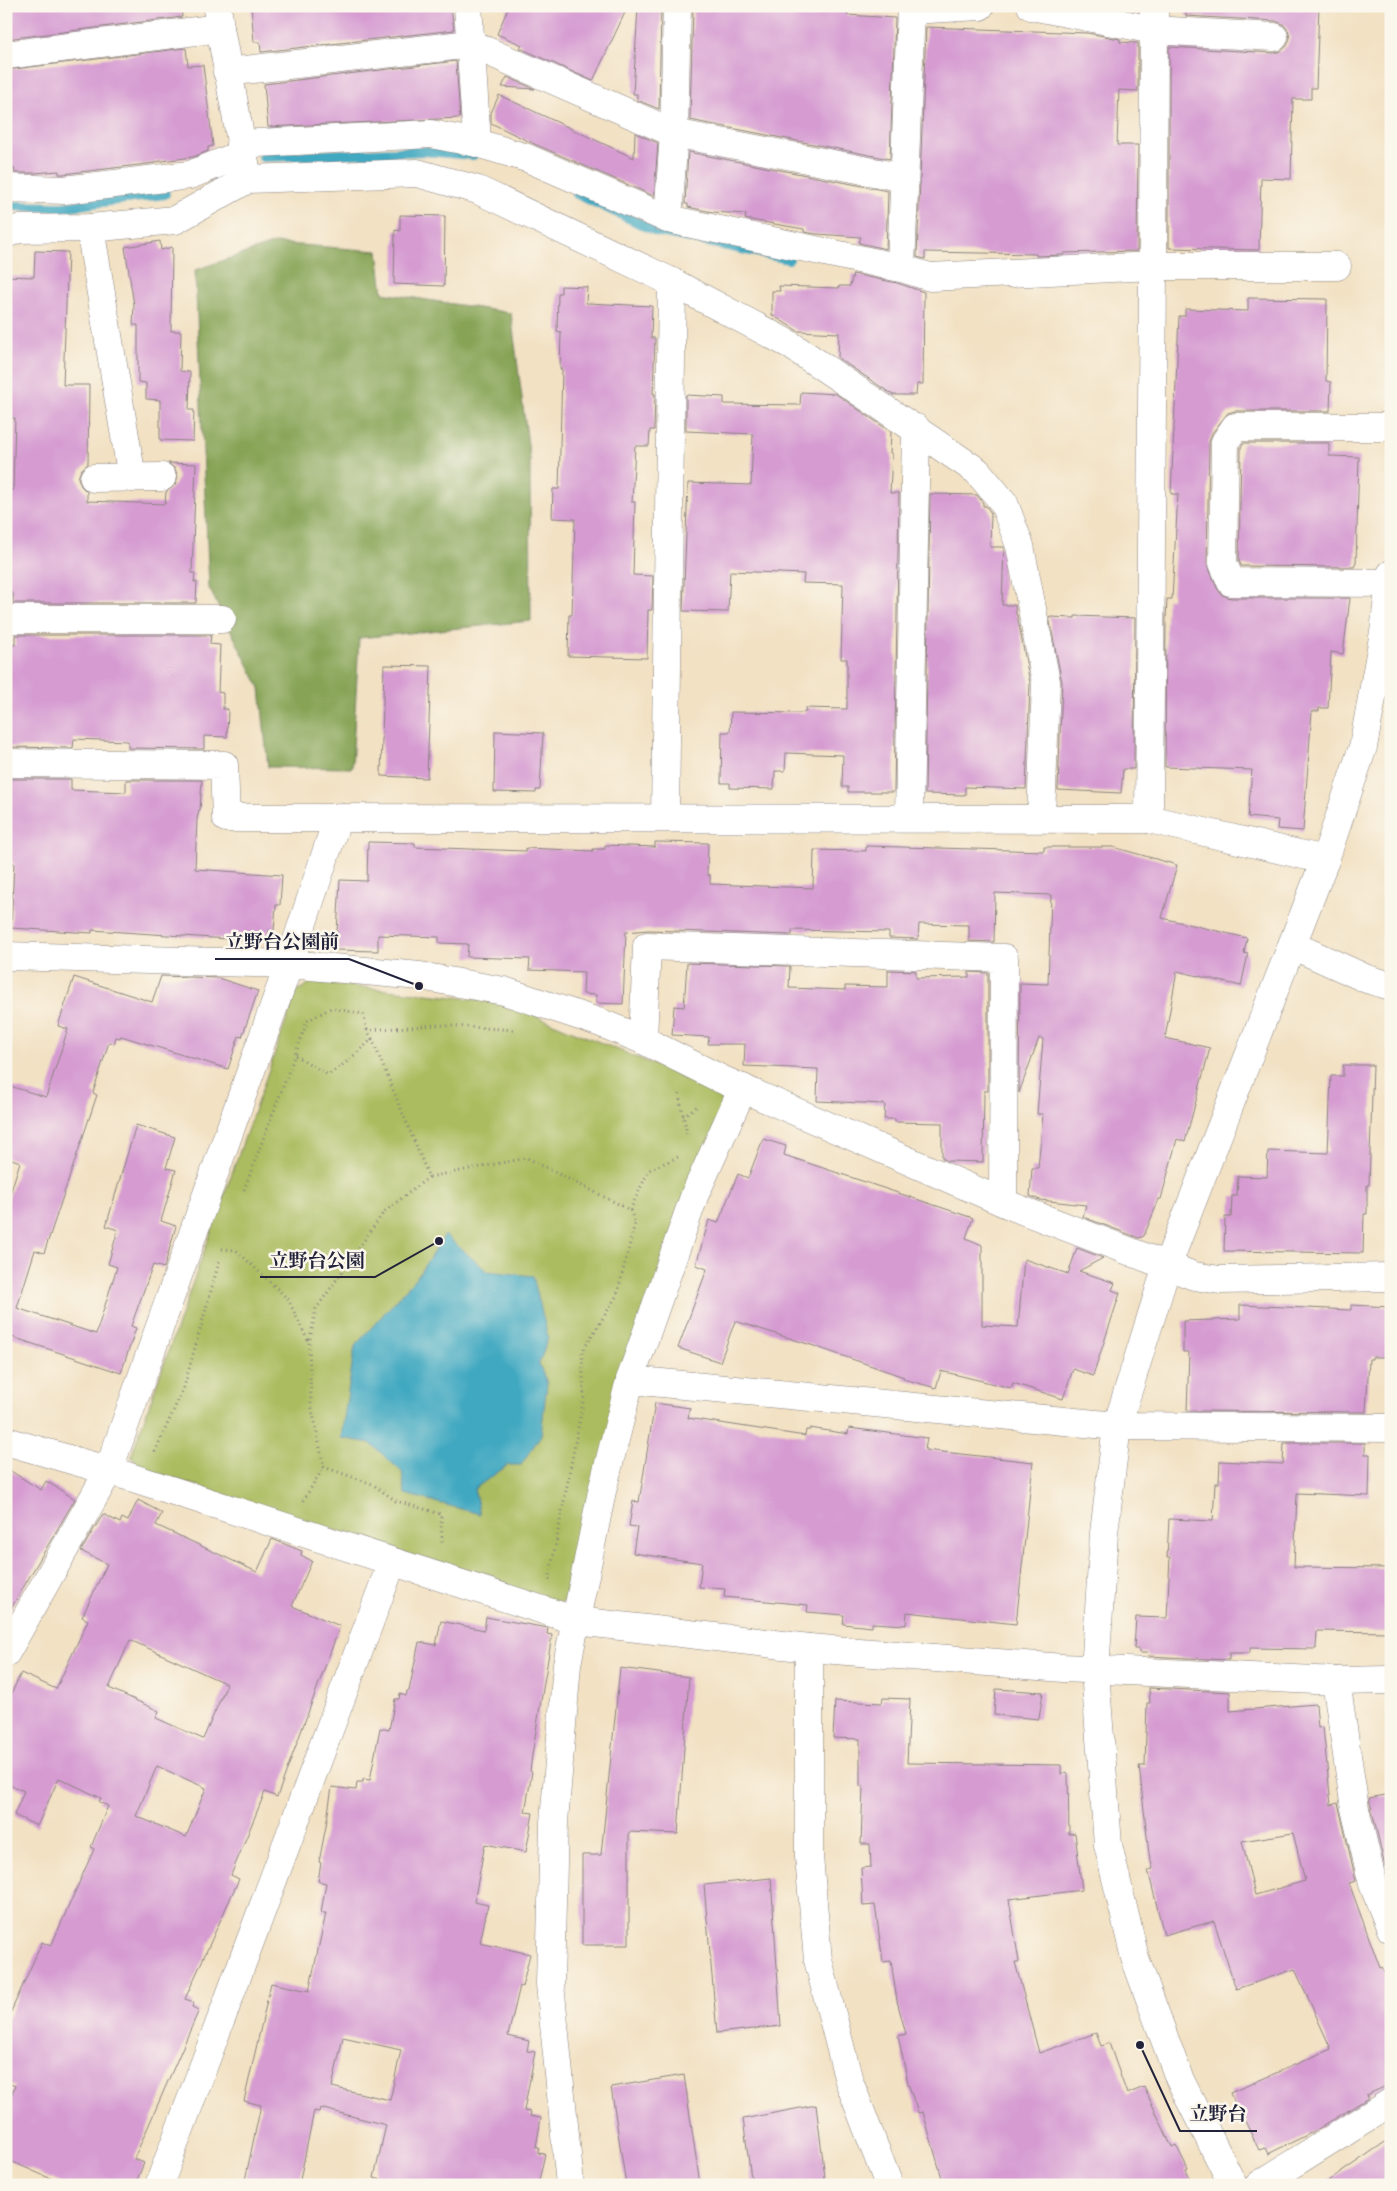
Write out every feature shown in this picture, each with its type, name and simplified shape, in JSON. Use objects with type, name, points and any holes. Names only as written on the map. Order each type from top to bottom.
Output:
[{"type":"street","points":[[468,6],[477,143]]},
{"type":"street","points":[[668,219],[674,133],[677,6]]},
{"type":"street","points":[[902,268],[911,8],[980,6]]},
{"type":"street","points":[[1031,6],[1154,18],[1274,37]]},
{"type":"street","points":[[6,55],[219,17],[227,72],[244,159]]},
{"type":"street","points":[[1149,819],[1154,18]]},
{"type":"street","points":[[227,72],[471,44],[674,133],[904,178]]},
{"type":"street","points":[[6,188],[64,190],[190,175],[244,159],[430,134],[477,143],[527,158],[668,219],[902,268],[930,277],[1153,266],[1337,266]]},
{"type":"street","points":[[6,234],[18,229],[90,228],[175,220],[244,159],[417,173],[478,190],[672,282],[789,344],[977,471],[1004,503],[1020,546],[1046,682],[1042,818]]},
{"type":"street","points":[[90,228],[132,478]]},
{"type":"street","points":[[665,818],[672,282]]},
{"type":"street","points":[[1234,2185],[1179,2078],[1135,1958],[1108,1845],[1095,1671],[1104,1533],[1117,1426],[1167,1266],[1325,860],[1363,747],[1384,632],[1390,578],[1231,582],[1222,563],[1225,442],[1235,427],[1391,427]]},
{"type":"street","points":[[909,818],[916,428]]},
{"type":"street","points":[[94,478],[162,477]]},
{"type":"street","points":[[6,619],[222,619]]},
{"type":"street","points":[[6,763],[224,765],[226,818],[1149,819],[1325,860]]},
{"type":"street","points":[[6,1653],[108,1472],[290,964],[338,817]]},
{"type":"street","points":[[1292,945],[1367,979],[1391,986]]},
{"type":"street","points":[[643,1040],[647,946],[1004,958],[1003,1202]]},
{"type":"street","points":[[6,956],[290,964],[420,976],[504,991],[601,1022],[743,1088],[1003,1202],[1194,1276],[1220,1280],[1391,1276]]},
{"type":"street","points":[[570,2185],[550,1984],[554,1822],[568,1664],[602,1491],[630,1380],[695,1194],[743,1088]]},
{"type":"street","points":[[630,1380],[1117,1426],[1391,1428]]},
{"type":"street","points":[[6,1441],[127,1476],[392,1562],[579,1610],[809,1648],[1095,1671],[1336,1680],[1391,1680]]},
{"type":"street","points":[[159,2185],[392,1562]]},
{"type":"street","points":[[809,1648],[809,1857],[818,1960],[849,2081],[890,2185]]},
{"type":"street","points":[[1336,1680],[1355,1809],[1373,1884],[1391,1929]]},
{"type":"street","points":[[1259,2185],[1391,2102]]},
{"type":"path","points":[[243,1193],[307,1021],[331,1008],[363,1014],[367,1030],[429,1177]]},
{"type":"path","points":[[367,1030],[438,1024]]},
{"type":"path","points":[[295,1055],[328,1075],[348,1061],[372,1039]]},
{"type":"path","points":[[677,1087],[688,1142]]},
{"type":"path","points":[[630,1210],[649,1170],[682,1155]]},
{"type":"path","points":[[299,1508],[324,1467],[311,1404],[309,1344],[316,1309],[384,1212],[429,1177],[527,1158],[630,1210],[635,1224],[616,1294],[582,1352],[584,1397],[550,1579]]},
{"type":"path","points":[[154,1455],[184,1386],[226,1239]]},
{"type":"path","points":[[222,1249],[236,1250],[288,1299],[309,1344]]},
{"type":"path","points":[[324,1467],[372,1484],[396,1501],[441,1514],[442,1549]]},
{"type":"path","points":[[542,1583],[550,1579]]},
{"type":"path","points":[[550,1579],[579,1610]]},
{"type":"green space","points":[[275,243],[378,251],[383,293],[511,313],[530,460],[531,621],[359,638],[352,768],[268,767],[260,688],[209,588],[195,270]]},
{"type":"green space","points":[[312,982],[502,1002],[718,1091],[723,1101],[569,1598],[559,1604],[139,1467],[131,1456],[297,991]]},
{"type":"water","points":[[445,1235],[487,1271],[533,1276],[548,1337],[539,1364],[547,1383],[541,1435],[521,1465],[508,1465],[474,1489],[480,1514],[405,1494],[402,1472],[370,1443],[341,1438],[355,1346],[416,1278]]},
{"type":"building","points":[[6,6],[181,6],[182,17],[6,39]]},
{"type":"building","points":[[251,6],[451,6],[454,30],[261,52],[260,42],[254,42]]},
{"type":"building","points":[[509,6],[628,6],[593,81],[520,48],[522,45],[497,34]]},
{"type":"building","points":[[638,6],[661,6],[659,109],[637,100],[637,94],[633,94]]},
{"type":"building","points":[[693,6],[817,6],[847,9],[847,15],[895,18],[890,159],[690,120]]},
{"type":"building","points":[[1186,6],[1319,6],[1316,88],[1311,88],[1311,99],[1293,99],[1291,179],[1261,178],[1259,250],[1169,248],[1169,47],[1274,53],[1281,51],[1287,46],[1290,38],[1288,30],[1283,24],[1275,21],[1186,16]]},
{"type":"building","points":[[926,27],[1087,33],[1120,39],[1120,42],[1138,43],[1138,91],[1119,90],[1117,145],[1138,145],[1137,251],[1064,253],[1064,255],[1036,256],[1036,254],[925,252],[925,259],[917,257]]},
{"type":"building","points":[[186,48],[188,66],[203,65],[213,146],[208,147],[208,151],[193,157],[63,174],[59,174],[59,171],[15,173],[14,168],[6,168],[6,70]]},
{"type":"building","points":[[456,61],[460,118],[268,127],[264,84]]},
{"type":"building","points":[[507,77],[535,89],[502,87]]},
{"type":"building","points":[[499,95],[634,158],[635,133],[658,143],[654,196],[491,123],[491,113]]},
{"type":"building","points":[[688,152],[888,191],[886,249],[859,243],[861,237],[804,232],[804,229],[745,219],[746,214],[712,212],[688,207],[688,204],[685,204]]},
{"type":"building","points":[[400,215],[445,216],[444,286],[394,284],[395,230],[400,231]]},
{"type":"building","points":[[160,241],[161,250],[172,247],[171,331],[181,331],[180,371],[190,372],[189,410],[194,410],[193,441],[160,440],[160,400],[146,399],[146,383],[138,382],[138,325],[133,325],[134,305],[125,247]]},
{"type":"building","points":[[35,251],[68,252],[63,385],[89,385],[88,464],[81,470],[78,478],[81,486],[87,492],[87,501],[165,504],[166,492],[175,485],[178,477],[175,469],[168,463],[196,464],[192,573],[195,573],[194,582],[197,582],[196,603],[13,603],[13,593],[6,593],[6,489],[13,490],[15,418],[6,418],[6,276],[34,277]]},
{"type":"building","points":[[853,274],[897,283],[924,292],[923,384],[917,384],[916,395],[893,395],[838,358],[839,333],[798,331],[772,315],[772,291],[780,291],[779,286],[839,288],[839,286],[850,286]]},
{"type":"building","points":[[561,286],[587,287],[586,303],[652,306],[651,338],[655,338],[654,430],[650,430],[649,446],[635,446],[632,502],[635,502],[633,575],[653,576],[652,610],[648,610],[647,658],[568,656],[569,615],[572,615],[575,519],[552,518],[553,489],[559,489],[562,369],[560,369],[561,332],[557,331],[558,293],[561,293]]},
{"type":"building","points":[[1248,298],[1327,299],[1326,381],[1331,382],[1330,411],[1235,411],[1228,413],[1212,433],[1209,442],[1207,563],[1217,588],[1222,595],[1231,598],[1350,598],[1343,654],[1331,652],[1328,708],[1319,708],[1319,711],[1312,711],[1303,831],[1277,829],[1278,820],[1248,817],[1252,770],[1165,767],[1166,619],[1167,599],[1172,599],[1178,494],[1171,494],[1179,316],[1185,316],[1185,309],[1248,311]]},
{"type":"building","points":[[801,392],[836,394],[891,432],[890,493],[899,493],[894,792],[848,792],[848,787],[842,787],[843,755],[786,753],[785,771],[775,771],[774,789],[730,788],[730,783],[721,783],[722,732],[730,732],[731,712],[801,713],[806,712],[805,708],[847,709],[847,659],[841,659],[843,584],[803,583],[804,574],[730,571],[728,612],[683,611],[688,483],[751,485],[753,434],[686,431],[686,395],[724,397],[724,404],[800,405]]},
{"type":"building","points":[[1243,443],[1329,443],[1329,456],[1359,457],[1356,563],[1354,567],[1241,566],[1239,560],[1241,447]]},
{"type":"building","points":[[930,494],[977,495],[983,506],[986,506],[991,513],[990,547],[1004,547],[1002,605],[1015,605],[1030,683],[1026,789],[965,787],[965,795],[925,794]]},
{"type":"building","points":[[1075,616],[1135,618],[1134,769],[1123,769],[1121,793],[1058,790],[1062,682],[1049,617],[1075,618]]},
{"type":"building","points":[[15,635],[211,635],[210,644],[220,645],[218,692],[223,693],[223,709],[228,709],[227,737],[204,736],[204,749],[128,748],[128,741],[74,739],[73,748],[6,747],[6,645],[15,645]]},
{"type":"building","points":[[384,665],[431,666],[427,778],[381,776]]},
{"type":"building","points":[[495,731],[543,733],[540,790],[536,790],[536,793],[494,792]]},
{"type":"building","points":[[6,779],[71,779],[71,790],[126,792],[126,780],[202,780],[200,810],[197,819],[195,869],[282,875],[280,905],[276,905],[274,931],[269,930],[269,939],[258,938],[258,941],[92,930],[92,933],[11,928],[14,863],[6,863]]},
{"type":"building","points":[[368,842],[415,843],[415,847],[525,851],[526,848],[593,851],[593,849],[605,849],[605,845],[655,847],[655,842],[708,843],[707,875],[710,875],[710,884],[813,888],[814,850],[866,851],[866,846],[1044,851],[1044,847],[1113,847],[1177,865],[1162,918],[1247,938],[1244,953],[1248,954],[1241,986],[1177,971],[1165,1038],[1210,1048],[1185,1142],[1177,1139],[1161,1199],[1159,1199],[1144,1236],[1139,1238],[1083,1217],[1086,1205],[1040,1200],[1030,1196],[1032,1168],[1038,1168],[1043,1114],[1037,1114],[1043,1039],[1039,1038],[1019,1093],[1020,983],[1048,984],[1051,895],[995,893],[994,942],[969,941],[969,925],[919,924],[918,939],[889,938],[889,932],[792,930],[792,935],[648,930],[626,932],[623,1004],[596,1003],[596,995],[583,994],[584,972],[529,970],[530,959],[467,957],[468,944],[439,943],[439,937],[378,935],[378,951],[336,950],[340,880],[367,881]]},
{"type":"building","points":[[687,963],[790,966],[789,988],[845,990],[845,986],[888,987],[888,970],[916,971],[916,978],[969,977],[969,972],[988,973],[988,1091],[984,1091],[983,1162],[948,1161],[942,1158],[942,1123],[895,1122],[895,1119],[884,1119],[885,1104],[817,1101],[818,1069],[744,1066],[745,1044],[708,1044],[709,1037],[672,1035],[674,1006],[684,1007]]},
{"type":"building","points":[[161,976],[218,978],[258,991],[242,1037],[239,1036],[228,1069],[121,1036],[120,1038],[116,1037],[114,1044],[109,1042],[93,1093],[97,1095],[44,1253],[35,1250],[17,1308],[96,1334],[117,1267],[108,1264],[118,1230],[106,1226],[136,1125],[175,1137],[166,1168],[176,1170],[161,1221],[176,1226],[164,1268],[153,1265],[131,1326],[136,1328],[121,1373],[6,1335],[6,1207],[20,1162],[6,1157],[6,1085],[46,1097],[68,1029],[58,1026],[74,977],[152,1002]]},
{"type":"building","points":[[1343,1065],[1373,1065],[1369,1185],[1367,1185],[1367,1214],[1364,1214],[1363,1253],[1224,1251],[1225,1217],[1231,1217],[1232,1196],[1237,1196],[1238,1176],[1267,1177],[1268,1151],[1328,1153],[1331,1076],[1343,1076]]},
{"type":"building","points":[[763,1139],[786,1146],[784,1155],[973,1218],[966,1238],[982,1245],[982,1325],[1018,1327],[1024,1259],[1068,1274],[1077,1248],[1103,1258],[1079,1271],[1115,1283],[1112,1290],[1120,1293],[1093,1376],[1073,1369],[1063,1399],[1013,1383],[1011,1388],[941,1371],[936,1388],[903,1379],[904,1377],[735,1321],[720,1362],[678,1348],[707,1269],[696,1265],[709,1220],[718,1223],[738,1174],[748,1178]]},
{"type":"building","points":[[1240,1305],[1351,1310],[1351,1305],[1391,1307],[1391,1357],[1372,1357],[1372,1359],[1369,1359],[1366,1412],[1187,1411],[1189,1352],[1183,1352],[1183,1321],[1240,1319]]},
{"type":"building","points":[[655,1403],[690,1408],[688,1418],[805,1436],[806,1430],[810,1430],[810,1428],[848,1434],[849,1428],[927,1438],[925,1450],[1033,1462],[1016,1624],[907,1612],[906,1625],[872,1623],[872,1627],[843,1624],[844,1615],[807,1612],[808,1605],[724,1597],[725,1589],[699,1587],[702,1563],[633,1553],[637,1527],[629,1526],[633,1501],[639,1502]]},
{"type":"building","points":[[1284,1443],[1365,1443],[1365,1454],[1370,1454],[1369,1496],[1297,1493],[1294,1567],[1391,1568],[1391,1632],[1317,1631],[1316,1649],[1250,1648],[1250,1653],[1229,1653],[1229,1660],[1148,1656],[1147,1653],[1139,1653],[1139,1649],[1134,1649],[1136,1617],[1167,1618],[1170,1557],[1167,1557],[1169,1519],[1213,1521],[1215,1483],[1219,1483],[1220,1461],[1283,1464]]},
{"type":"building","points":[[6,1468],[41,1490],[46,1481],[75,1499],[6,1617]]},
{"type":"building","points":[[138,1500],[162,1513],[156,1525],[257,1572],[272,1539],[302,1551],[301,1555],[312,1561],[292,1606],[340,1626],[277,1797],[265,1792],[231,1875],[239,1879],[185,1999],[194,2002],[192,2007],[199,2010],[134,2159],[144,2163],[135,2185],[65,2185],[6,2159],[6,2107],[15,2086],[6,2082],[6,2023],[42,1942],[51,1946],[94,1849],[91,1847],[108,1806],[99,1802],[101,1798],[59,1778],[37,1826],[14,1815],[24,1791],[6,1783],[6,1705],[21,1673],[56,1689],[88,1620],[82,1617],[107,1564],[81,1551],[103,1514],[120,1523],[122,1518],[128,1521]],"holes":[[[130,1640],[227,1684],[203,1739],[156,1718],[159,1711],[109,1688]],[[157,1766],[206,1788],[186,1837],[136,1816]]]},
{"type":"building","points":[[486,1617],[548,1628],[547,1634],[552,1635],[532,1755],[530,1771],[532,1772],[525,1812],[533,1813],[526,1852],[485,1844],[474,1902],[488,1905],[480,1943],[530,1954],[508,2036],[529,2041],[527,2051],[535,2052],[524,2111],[531,2112],[530,2116],[541,2118],[536,2147],[539,2148],[538,2153],[545,2154],[538,2185],[389,2185],[390,2182],[374,2178],[386,2125],[320,2108],[319,2112],[314,2111],[299,2185],[244,2185],[261,2105],[244,2101],[271,1983],[309,1991],[326,1913],[321,1913],[326,1883],[318,1881],[321,1863],[319,1862],[332,1787],[356,1790],[357,1782],[363,1782],[363,1779],[370,1780],[380,1728],[389,1730],[395,1699],[399,1699],[400,1694],[406,1696],[407,1691],[409,1691],[419,1642],[436,1645],[441,1621],[484,1630]],"holes":[[[343,2037],[401,2050],[390,2100],[332,2087]]]},
{"type":"building","points":[[620,1668],[689,1677],[678,1834],[629,1832],[629,1945],[582,1945],[582,1855],[601,1855]]},
{"type":"building","points":[[1149,1688],[1230,1692],[1230,1711],[1316,1704],[1318,1728],[1323,1727],[1331,1805],[1338,1803],[1356,1881],[1349,1883],[1380,1968],[1382,1967],[1391,1985],[1391,2084],[1366,2095],[1368,2098],[1313,2132],[1268,2154],[1265,2148],[1259,2150],[1244,2119],[1242,2120],[1230,2093],[1331,2049],[1295,1969],[1236,1989],[1214,1921],[1164,1935],[1148,1870],[1153,1869],[1149,1854],[1139,1766],[1145,1766],[1147,1703],[1150,1703]],"holes":[[[1293,1833],[1305,1881],[1255,1895],[1242,1841]]]},
{"type":"building","points":[[996,1689],[1043,1692],[1039,1719],[994,1715]]},
{"type":"building","points":[[883,1698],[910,1699],[907,1763],[1061,1765],[1061,1774],[1068,1773],[1069,1834],[1075,1833],[1082,1890],[1009,1899],[1019,1962],[1015,1962],[1039,2053],[1096,2033],[1101,2046],[1109,2043],[1127,2094],[1144,2087],[1172,2147],[1176,2145],[1188,2169],[1186,2170],[1193,2185],[944,2185],[923,2112],[918,2113],[908,2083],[898,2036],[906,2034],[897,2001],[891,1961],[883,1962],[875,1905],[863,1906],[861,1868],[871,1867],[870,1844],[861,1844],[863,1786],[860,1786],[860,1739],[833,1738],[835,1701],[882,1703]]},
{"type":"building","points":[[1391,1794],[1391,1874],[1387,1875],[1369,1798]]},
{"type":"building","points":[[771,1878],[781,2026],[717,2033],[704,1885]]},
{"type":"building","points":[[684,2075],[700,2185],[626,2185],[611,2087]]},
{"type":"building","points":[[816,2105],[826,2185],[752,2185],[743,2119]]},
{"type":"building","points":[[1391,2138],[1391,2185],[1323,2185]]},
{"type":"waterway","points":[[263,157],[424,151],[473,155]]},
{"type":"waterway","points":[[6,206],[62,207],[165,194]]},
{"type":"waterway","points":[[577,194],[656,231],[789,259]]},
{"type":"place","name":"立野台公園前","points":[[419,986]]},
{"type":"place","name":"立野台公園","points":[[439,1241]]},
{"type":"place","name":"立野台","points":[[1140,2045]]}]
